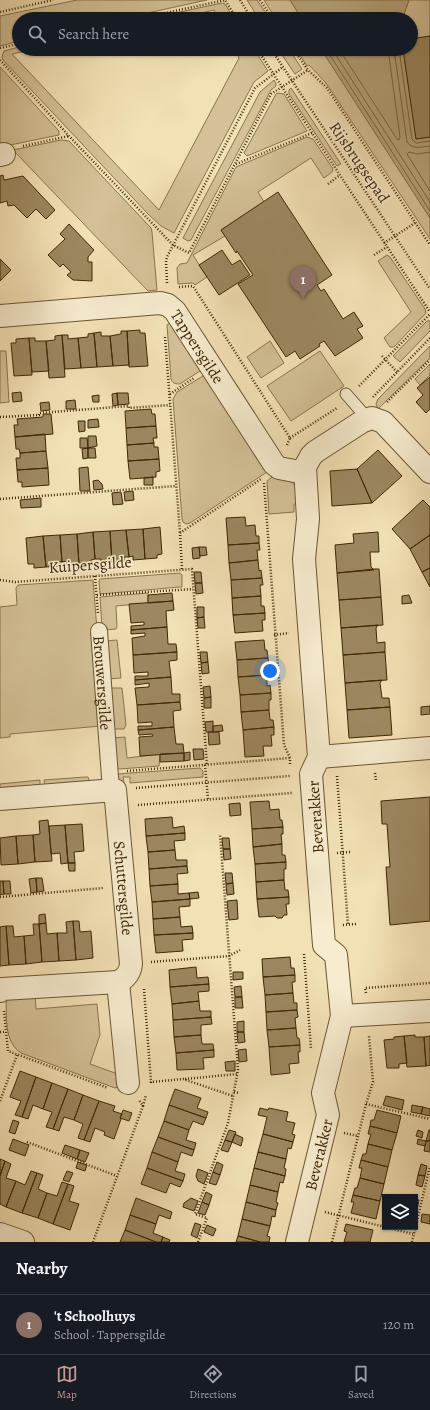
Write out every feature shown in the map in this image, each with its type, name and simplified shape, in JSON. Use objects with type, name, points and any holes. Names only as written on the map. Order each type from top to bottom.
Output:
[{"type":"street","name":"Tappersgilde","points":[[0,316],[160,303],[168,296],[175,311],[274,464],[271,473]]},
{"type":"street","points":[[370,418],[383,422],[430,472]]},
{"type":"street","name":"Beverakker","points":[[297,1242],[328,1115],[323,1093],[342,1016],[336,956],[324,945],[311,774],[319,757],[304,559],[308,519],[305,473],[308,461],[315,452],[370,418]]},
{"type":"street","points":[[271,473],[305,473]]},
{"type":"street","name":"Brouwersgilde","points":[[99,631],[113,790]]},
{"type":"street","points":[[319,757],[430,748]]},
{"type":"street","points":[[0,799],[113,790]]},
{"type":"street","name":"Schuttersgilde","points":[[113,790],[131,964]]},
{"type":"street","points":[[1,990],[118,982],[127,975],[131,964]]},
{"type":"street","points":[[118,982],[130,1086]]},
{"type":"street","points":[[342,1016],[430,1011]]},
{"type":"street","points":[[0,1234],[23,1242]]},
{"type":"lane","points":[[347,395],[370,418]]},
{"type":"path","points":[[0,12],[53,0]]},
{"type":"path","points":[[170,12],[225,0],[233,12]]},
{"type":"path","points":[[240,0],[248,12]]},
{"type":"path","points":[[260,0],[268,12]]},
{"type":"path","points":[[0,48],[12,45]]},
{"type":"path","points":[[180,533],[271,473],[290,438],[336,409],[347,395],[385,360],[430,313],[261,56]]},
{"type":"path","name":"Rijsbrugsepad","points":[[276,56],[430,289]]},
{"type":"path","points":[[298,56],[308,70],[326,88],[430,245]]},
{"type":"path","points":[[0,60],[69,136],[173,245],[189,253],[272,94],[308,70]]},
{"type":"path","points":[[208,799],[192,569],[182,569],[164,316],[168,296],[166,261],[255,88],[283,67]]},
{"type":"path","points":[[235,164],[312,133]]},
{"type":"path","points":[[2,154],[10,149],[69,136]]},
{"type":"path","points":[[328,184],[340,175]]},
{"type":"path","points":[[384,243],[415,223]]},
{"type":"path","points":[[374,255],[387,247]]},
{"type":"path","points":[[168,296],[193,286],[280,420],[290,438]]},
{"type":"path","points":[[370,418],[371,398],[430,338]]},
{"type":"path","points":[[382,356],[397,372]]},
{"type":"path","points":[[370,418],[430,360]]},
{"type":"path","points":[[0,417],[39,415],[38,413],[129,406],[129,408],[170,405]]},
{"type":"path","points":[[271,473],[284,745],[290,758],[292,781]]},
{"type":"path","points":[[0,499],[176,486]]},
{"type":"path","name":"Kuipersgilde","points":[[0,580],[14,582],[182,569]]},
{"type":"path","name":"Brouwersgilde","points":[[95,576],[99,631]]},
{"type":"path","points":[[97,595],[193,589]]},
{"type":"path","points":[[113,790],[206,765],[290,758]]},
{"type":"path","points":[[336,772],[348,925]]},
{"type":"path","points":[[113,790],[291,776]]},
{"type":"path","points":[[292,787],[293,800]]},
{"type":"path","points":[[113,790],[134,805],[292,793]]},
{"type":"path","points":[[198,1242],[207,1218],[195,1214],[228,1123],[238,1070],[220,834]]},
{"type":"path","points":[[0,897],[124,887]]},
{"type":"path","points":[[131,964],[229,956],[240,950]]},
{"type":"path","points":[[304,954],[311,1055]]},
{"type":"path","points":[[332,1242],[366,1104],[373,1082],[366,988],[430,983]]},
{"type":"path","points":[[144,987],[151,1082],[149,1088]]},
{"type":"path","points":[[1,990],[8,1051],[114,1090],[151,1082],[237,1074]]},
{"type":"path","points":[[0,1032],[6,1032]]},
{"type":"path","points":[[0,1101],[17,1054]]},
{"type":"path","points":[[183,1079],[233,1096]]},
{"type":"path","points":[[130,1086],[142,1106]]},
{"type":"path","points":[[234,1092],[240,1093]]},
{"type":"path","points":[[93,1242],[147,1094]]},
{"type":"path","points":[[366,1104],[430,1119]]},
{"type":"path","points":[[27,1142],[117,1176]]},
{"type":"path","points":[[412,1242],[430,1166]]},
{"type":"path","points":[[306,1207],[414,1234]]},
{"type":"shaded area","points":[[77,0],[207,0],[152,12],[19,12]]},
{"type":"shaded area","points":[[247,0],[257,0],[265,12],[255,12]]},
{"type":"shaded area","points":[[264,0],[290,0],[298,12],[272,12]]},
{"type":"shaded area","points":[[409,0],[430,0],[430,36],[418,38],[418,12],[405,12]]},
{"type":"shaded area","points":[[222,3],[225,4],[230,12],[215,12],[214,10],[205,12],[180,12]]},
{"type":"shaded area","points":[[12,14],[12,43],[0,46],[0,16]]},
{"type":"shaded area","points":[[12,49],[12,56],[14,56],[159,210],[239,58],[238,56],[258,56],[268,71],[254,82],[174,233],[161,226],[148,214],[3,60],[2,57],[4,51]]},
{"type":"shaded area","points":[[283,56],[294,56],[302,69],[295,74]]},
{"type":"shaded area","points":[[301,56],[326,56],[430,218],[430,239],[326,83],[309,65],[307,66]]},
{"type":"shaded area","points":[[0,67],[59,131],[59,135],[0,147]]},
{"type":"shaded area","points":[[274,80],[276,86],[271,90],[191,240],[188,241],[183,238],[260,92]]},
{"type":"shaded area","points":[[291,88],[341,164],[337,166],[289,94],[289,90]]},
{"type":"shaded area","points":[[276,94],[284,94],[307,131],[247,156],[244,153]]},
{"type":"shaded area","points":[[307,137],[313,139],[333,169],[332,172],[324,178],[311,158],[258,192],[264,202],[221,230],[225,236],[193,255],[207,277],[195,285],[193,283],[178,284],[177,268],[180,264],[187,263],[236,167]]},
{"type":"shaded area","points":[[61,140],[69,141],[151,228],[157,290],[148,291],[13,150]]},
{"type":"shaded area","points":[[387,255],[390,257],[425,309],[426,313],[394,347],[390,347],[384,338],[411,312],[378,261]]},
{"type":"shaded area","points":[[174,320],[203,369],[180,384],[174,383],[171,379],[167,325]]},
{"type":"shaded area","points":[[427,321],[430,321],[430,331],[400,362],[393,356]]},
{"type":"shaded area","points":[[270,341],[284,363],[261,378],[247,357]]},
{"type":"shaded area","points":[[430,346],[430,358],[378,409],[376,404],[378,399]]},
{"type":"shaded area","points":[[0,351],[6,351],[9,402],[0,403]]},
{"type":"shaded area","points":[[320,351],[344,386],[291,421],[267,386]]},
{"type":"shaded area","points":[[430,364],[430,375],[420,385],[415,379]]},
{"type":"shaded area","points":[[206,374],[267,472],[190,523],[186,524],[182,519],[173,399],[177,392]]},
{"type":"shaded area","points":[[275,475],[294,484],[300,503],[294,504],[294,512],[269,514],[267,481]]},
{"type":"shaded area","points":[[180,573],[182,575],[182,587],[100,594],[100,579]]},
{"type":"shaded area","points":[[93,580],[97,630],[101,726],[10,734],[10,737],[0,738],[0,607],[17,605],[16,588],[18,585]]},
{"type":"shaded area","points":[[148,593],[148,603],[116,606],[116,629],[105,630],[102,628],[100,597]]},
{"type":"shaded area","points":[[117,640],[121,678],[108,679],[105,641]]},
{"type":"shaded area","points":[[107,688],[122,688],[126,725],[124,729],[113,729]]},
{"type":"shaded area","points":[[125,737],[127,758],[160,754],[159,766],[120,769],[115,768],[113,738]]},
{"type":"shaded area","points":[[200,768],[203,771],[203,777],[130,783],[130,777],[123,777],[124,783],[114,784],[117,774]]},
{"type":"shaded area","points":[[88,777],[90,783],[45,789],[44,780]]},
{"type":"shaded area","points":[[40,780],[40,789],[0,792],[0,784]]},
{"type":"shaded area","points":[[35,994],[36,1009],[97,1004],[100,1035],[90,1064],[115,1073],[117,1076],[118,1087],[115,1088],[21,1053],[16,1048],[9,1036],[6,999]]},
{"type":"water","points":[[290,0],[409,0],[405,12],[298,12]]},
{"type":"water","points":[[326,56],[404,56],[416,139],[430,137],[430,218]]},
{"type":"building","points":[[430,36],[430,137],[416,139],[404,56],[418,56],[418,38]]},
{"type":"building","points":[[3,175],[4,180],[23,176],[55,210],[46,219],[36,209],[27,218],[14,205],[8,206],[7,201],[0,203],[0,176]]},
{"type":"building","points":[[278,192],[332,275],[317,285],[321,291],[324,289],[343,319],[354,312],[363,326],[357,329],[363,338],[335,356],[324,341],[319,344],[320,346],[300,359],[295,351],[286,357],[238,284],[253,275],[221,230]]},
{"type":"building","points":[[69,224],[94,250],[88,257],[88,262],[92,262],[92,281],[73,280],[67,275],[71,272],[63,264],[60,267],[48,255],[65,239],[60,234]]},
{"type":"building","points":[[222,250],[232,265],[240,260],[250,275],[219,295],[199,265]]},
{"type":"building","points":[[0,259],[11,270],[0,281]]},
{"type":"building","points":[[140,330],[140,333],[145,333],[148,366],[129,367],[127,331]]},
{"type":"building","points":[[121,331],[127,331],[129,365],[113,366],[110,336],[121,334]]},
{"type":"building","points":[[101,332],[101,336],[110,336],[113,366],[97,367],[94,333]]},
{"type":"building","points":[[94,333],[97,367],[81,368],[78,338],[88,337],[88,334]]},
{"type":"building","points":[[62,335],[65,377],[49,378],[46,341],[55,340],[55,336]]},
{"type":"building","points":[[62,335],[68,335],[68,339],[78,338],[81,368],[65,369]]},
{"type":"building","points":[[29,338],[35,338],[35,341],[46,341],[49,371],[32,372]]},
{"type":"building","points":[[29,338],[32,375],[14,376],[11,343],[16,343],[16,339]]},
{"type":"building","points":[[430,377],[430,409],[426,413],[416,402],[423,395],[417,388]]},
{"type":"building","points":[[21,392],[22,401],[13,402],[12,393]]},
{"type":"building","points":[[117,393],[128,393],[129,404],[118,405]]},
{"type":"building","points":[[117,393],[118,405],[113,406],[112,394]]},
{"type":"building","points":[[99,395],[99,402],[93,402],[92,396]]},
{"type":"building","points":[[75,400],[76,409],[66,409],[66,401]]},
{"type":"building","points":[[49,402],[50,410],[41,411],[40,403]]},
{"type":"building","points":[[151,409],[152,414],[155,414],[156,426],[126,428],[125,411]]},
{"type":"building","points":[[43,414],[51,414],[53,434],[15,437],[14,425],[18,425],[17,419],[43,417]]},
{"type":"building","points":[[98,419],[99,427],[88,428],[88,420]]},
{"type":"building","points":[[78,421],[85,421],[85,431],[79,432]]},
{"type":"building","points":[[156,426],[157,438],[153,438],[154,443],[127,445],[126,428]]},
{"type":"building","points":[[45,434],[46,451],[20,453],[19,449],[16,449],[15,437]]},
{"type":"building","points":[[88,436],[96,436],[97,446],[88,448]]},
{"type":"building","points":[[80,438],[87,438],[88,448],[80,448]]},
{"type":"building","points":[[154,443],[154,447],[158,447],[159,459],[128,461],[127,445]]},
{"type":"building","points":[[88,448],[95,448],[96,458],[88,458]]},
{"type":"building","points":[[88,448],[88,458],[83,459],[82,449]]},
{"type":"building","points":[[378,450],[402,476],[372,503],[357,469]]},
{"type":"building","points":[[46,451],[48,468],[17,470],[16,458],[20,458],[20,453]]},
{"type":"building","points":[[159,459],[160,471],[156,472],[156,477],[130,479],[128,461]]},
{"type":"building","points":[[88,467],[90,491],[80,491],[79,468]]},
{"type":"building","points":[[48,468],[49,485],[22,487],[22,482],[18,482],[17,470]]},
{"type":"building","points":[[357,469],[372,503],[332,506],[330,471]]},
{"type":"building","points":[[153,477],[153,485],[144,485],[144,478]]},
{"type":"building","points":[[98,480],[102,484],[103,489],[94,490],[93,481]]},
{"type":"building","points":[[133,491],[134,500],[125,501],[124,492]]},
{"type":"building","points":[[121,492],[123,504],[113,505],[112,493]]},
{"type":"building","points":[[41,498],[41,507],[21,508],[20,500]]},
{"type":"building","points":[[423,500],[430,507],[430,535],[410,549],[392,529]]},
{"type":"building","points":[[245,517],[246,526],[255,525],[256,536],[259,536],[259,543],[228,545],[226,518]]},
{"type":"building","points":[[160,527],[162,554],[157,555],[157,558],[145,559],[143,529]]},
{"type":"building","points":[[143,529],[145,559],[133,560],[133,556],[129,557],[126,530]]},
{"type":"building","points":[[126,530],[129,557],[124,557],[124,561],[112,562],[110,531]]},
{"type":"building","points":[[110,531],[112,562],[101,562],[101,559],[95,559],[93,532]]},
{"type":"building","points":[[93,532],[95,559],[91,560],[91,563],[79,564],[77,534]]},
{"type":"building","points":[[378,532],[379,552],[370,552],[371,567],[374,570],[337,573],[335,545],[354,543],[353,534]]},
{"type":"building","points":[[77,534],[79,564],[67,565],[67,561],[62,562],[60,535]]},
{"type":"building","points":[[60,535],[62,562],[58,562],[58,566],[46,567],[43,536]]},
{"type":"building","points":[[430,535],[430,568],[422,572],[410,549]]},
{"type":"building","points":[[43,536],[46,567],[34,568],[34,564],[28,564],[26,538]]},
{"type":"building","points":[[259,543],[260,550],[257,550],[258,560],[229,563],[228,545]]},
{"type":"building","points":[[199,547],[200,558],[193,559],[192,548]]},
{"type":"building","points":[[199,547],[206,547],[207,555],[200,556]]},
{"type":"building","points":[[258,560],[259,571],[261,570],[262,578],[231,580],[229,563]]},
{"type":"building","points":[[430,568],[430,587],[422,572]]},
{"type":"building","points":[[379,569],[381,597],[339,600],[337,573]]},
{"type":"building","points":[[194,572],[201,572],[202,583],[195,583]]},
{"type":"building","points":[[262,578],[263,585],[260,585],[261,596],[232,598],[231,580]]},
{"type":"building","points":[[195,583],[202,583],[203,593],[196,594]]},
{"type":"building","points":[[172,593],[173,601],[148,603],[148,595]]},
{"type":"building","points":[[409,595],[412,603],[402,604],[402,596]]},
{"type":"building","points":[[261,596],[261,606],[264,606],[265,613],[233,615],[232,598]]},
{"type":"building","points":[[381,597],[383,625],[341,628],[339,600]]},
{"type":"building","points":[[173,601],[174,610],[166,611],[167,627],[131,630],[131,626],[144,625],[144,622],[131,623],[129,604]]},
{"type":"building","points":[[197,607],[204,607],[204,617],[197,618]]},
{"type":"building","points":[[265,613],[265,620],[262,620],[263,631],[235,633],[233,615]]},
{"type":"building","points":[[204,617],[205,628],[198,628],[197,618]]},
{"type":"building","points":[[378,625],[376,628],[377,643],[385,642],[385,652],[343,655],[341,628]]},
{"type":"building","points":[[167,627],[168,644],[176,644],[177,652],[133,655],[132,638],[145,636],[145,633],[131,634],[131,630]]},
{"type":"building","points":[[264,640],[268,658],[237,660],[235,642]]},
{"type":"building","points":[[177,652],[177,660],[169,661],[171,677],[135,680],[135,676],[148,676],[148,672],[134,673],[133,655]]},
{"type":"building","points":[[200,652],[207,652],[208,662],[201,663]]},
{"type":"building","points":[[385,652],[387,680],[345,683],[343,655]]},
{"type":"building","points":[[268,658],[269,665],[266,665],[267,675],[238,677],[237,660]]},
{"type":"building","points":[[208,662],[209,673],[202,674],[201,663]]},
{"type":"building","points":[[267,675],[267,686],[270,685],[271,693],[240,695],[238,677]]},
{"type":"building","points":[[171,677],[172,694],[180,694],[180,702],[137,705],[135,688],[149,687],[149,683],[135,685],[135,680]]},
{"type":"building","points":[[382,680],[380,683],[382,698],[389,698],[390,707],[347,710],[345,683]]},
{"type":"building","points":[[210,686],[211,697],[204,698],[203,687]]},
{"type":"building","points":[[271,693],[269,710],[241,712],[240,695]]},
{"type":"building","points":[[211,697],[211,708],[204,708],[204,698]]},
{"type":"building","points":[[180,702],[181,710],[173,711],[174,727],[138,730],[138,726],[152,726],[152,722],[138,723],[137,705]]},
{"type":"building","points":[[430,706],[430,714],[421,715],[421,707]]},
{"type":"building","points":[[390,707],[392,735],[349,738],[347,710]]},
{"type":"building","points":[[269,710],[270,720],[273,720],[274,727],[243,730],[241,712]]},
{"type":"building","points":[[213,721],[213,732],[206,732],[205,722]]},
{"type":"building","points":[[222,725],[223,731],[213,732],[213,726]]},
{"type":"building","points":[[174,727],[176,744],[183,744],[184,753],[140,756],[139,737],[153,736],[152,734],[139,735],[138,730]]},
{"type":"building","points":[[274,727],[274,735],[271,735],[272,746],[263,746],[264,756],[245,757],[243,730]]},
{"type":"building","points":[[208,732],[219,732],[220,744],[209,745]]},
{"type":"building","points":[[193,749],[203,749],[204,759],[194,760]]},
{"type":"building","points":[[190,752],[190,760],[184,761],[184,753]]},
{"type":"building","points":[[184,753],[184,761],[160,762],[160,754]]},
{"type":"building","points":[[430,797],[430,921],[390,925],[386,867],[390,867],[387,824],[382,824],[381,801]]},
{"type":"building","points":[[269,801],[270,810],[279,809],[280,820],[282,820],[283,827],[252,829],[250,802]]},
{"type":"building","points":[[240,803],[241,815],[230,816],[229,804]]},
{"type":"building","points":[[172,817],[173,828],[184,826],[185,833],[146,836],[145,819]]},
{"type":"building","points":[[48,820],[52,861],[35,862],[33,835],[40,834],[39,821]]},
{"type":"building","points":[[82,824],[84,851],[74,852],[75,863],[68,863],[65,825]]},
{"type":"building","points":[[65,825],[68,863],[61,864],[60,853],[51,854],[49,826]]},
{"type":"building","points":[[283,827],[283,834],[281,834],[282,844],[253,847],[252,829]]},
{"type":"building","points":[[185,833],[185,840],[174,841],[175,850],[148,852],[146,836]]},
{"type":"building","points":[[33,835],[35,862],[18,864],[16,836]]},
{"type":"building","points":[[16,836],[18,864],[1,865],[0,838]]},
{"type":"building","points":[[222,838],[229,838],[230,849],[223,849]]},
{"type":"building","points":[[282,844],[282,855],[285,855],[286,862],[255,864],[253,847]]},
{"type":"building","points":[[223,849],[230,849],[231,859],[224,860]]},
{"type":"building","points":[[175,850],[176,860],[187,860],[187,866],[149,869],[148,852]]},
{"type":"building","points":[[286,862],[286,869],[284,869],[284,880],[256,882],[255,864]]},
{"type":"building","points":[[68,863],[75,863],[75,871],[69,871]]},
{"type":"building","points":[[187,866],[188,873],[177,874],[178,884],[150,886],[149,869]]},
{"type":"building","points":[[225,873],[232,873],[233,883],[226,884]]},
{"type":"building","points":[[36,878],[42,878],[44,891],[37,892]]},
{"type":"building","points":[[36,878],[37,892],[31,893],[29,879]]},
{"type":"building","points":[[284,880],[285,890],[288,890],[289,897],[257,899],[256,882]]},
{"type":"building","points":[[0,881],[3,881],[4,894],[0,895]]},
{"type":"building","points":[[3,881],[10,881],[11,894],[4,894]]},
{"type":"building","points":[[233,883],[234,894],[227,895],[226,884]]},
{"type":"building","points":[[178,884],[178,894],[189,893],[190,899],[152,902],[150,886]]},
{"type":"building","points":[[198,892],[199,898],[190,899],[189,893]]},
{"type":"building","points":[[289,897],[289,904],[286,904],[287,915],[284,915],[282,918],[277,918],[275,916],[259,917],[257,899]]},
{"type":"building","points":[[190,899],[190,906],[179,907],[180,917],[153,919],[152,902]]},
{"type":"building","points":[[237,900],[238,919],[229,920],[227,901]]},
{"type":"building","points":[[45,914],[46,923],[39,924],[39,915]]},
{"type":"building","points":[[180,917],[181,927],[192,926],[193,933],[154,935],[153,919]]},
{"type":"building","points":[[73,921],[76,960],[59,961],[57,933],[67,933],[66,922]]},
{"type":"building","points":[[73,921],[79,921],[80,932],[91,931],[93,958],[76,960]]},
{"type":"building","points":[[46,923],[47,934],[57,933],[59,961],[42,962],[39,924]]},
{"type":"building","points":[[33,924],[39,924],[42,962],[26,964],[24,936],[34,935]]},
{"type":"building","points":[[6,926],[9,965],[0,966],[0,927]]},
{"type":"building","points":[[6,926],[13,926],[14,937],[24,936],[26,964],[9,965]]},
{"type":"building","points":[[193,933],[193,939],[182,940],[183,951],[156,953],[154,935]]},
{"type":"building","points":[[290,957],[291,968],[294,968],[295,975],[263,977],[262,959]]},
{"type":"building","points":[[196,967],[197,978],[208,977],[209,984],[170,987],[169,970]]},
{"type":"building","points":[[233,972],[243,972],[243,979],[233,980]]},
{"type":"building","points":[[295,975],[295,982],[292,982],[293,993],[265,995],[263,977]]},
{"type":"building","points":[[209,984],[209,991],[198,992],[199,1001],[172,1004],[170,987]]},
{"type":"building","points":[[241,986],[242,997],[235,997],[234,987]]},
{"type":"building","points":[[293,993],[294,1003],[297,1003],[297,1010],[266,1012],[265,995]]},
{"type":"building","points":[[235,997],[242,997],[243,1008],[235,1008]]},
{"type":"building","points":[[199,1001],[200,1011],[211,1011],[211,1017],[173,1020],[172,1004]]},
{"type":"building","points":[[297,1010],[298,1017],[295,1018],[296,1028],[267,1030],[266,1012]]},
{"type":"building","points":[[211,1017],[212,1024],[201,1025],[201,1035],[174,1037],[173,1020]]},
{"type":"building","points":[[244,1021],[244,1032],[237,1032],[237,1022]]},
{"type":"building","points":[[296,1028],[297,1038],[299,1038],[300,1045],[269,1047],[267,1030]]},
{"type":"building","points":[[237,1032],[244,1032],[245,1042],[238,1043]]},
{"type":"building","points":[[201,1035],[202,1044],[213,1044],[214,1050],[176,1053],[174,1037]]},
{"type":"building","points":[[415,1035],[415,1037],[424,1037],[426,1066],[407,1067],[404,1036]]},
{"type":"building","points":[[404,1036],[407,1063],[399,1064],[399,1068],[387,1068],[384,1040]]},
{"type":"building","points":[[430,1036],[430,1065],[426,1066],[424,1037]]},
{"type":"building","points":[[300,1045],[300,1052],[298,1052],[299,1063],[289,1064],[290,1073],[271,1075],[269,1047]]},
{"type":"building","points":[[246,1049],[247,1061],[239,1062],[238,1050]]},
{"type":"building","points":[[214,1050],[214,1057],[203,1058],[204,1069],[177,1070],[176,1053]]},
{"type":"building","points":[[235,1061],[235,1071],[226,1071],[225,1062]]},
{"type":"building","points":[[20,1071],[36,1077],[22,1117],[15,1115],[21,1101],[10,1097]]},
{"type":"building","points":[[36,1077],[52,1083],[43,1109],[33,1105],[28,1119],[22,1117]]},
{"type":"building","points":[[52,1083],[68,1089],[53,1129],[46,1127],[52,1112],[43,1109]]},
{"type":"building","points":[[68,1089],[83,1095],[74,1120],[64,1117],[59,1131],[53,1129]]},
{"type":"building","points":[[175,1089],[201,1098],[197,1108],[208,1112],[206,1118],[169,1105]]},
{"type":"building","points":[[83,1095],[99,1101],[84,1140],[78,1138],[83,1124],[74,1120]]},
{"type":"building","points":[[386,1096],[404,1100],[402,1110],[383,1105]]},
{"type":"building","points":[[99,1101],[115,1106],[113,1111],[122,1114],[121,1119],[114,1139],[104,1135],[105,1132],[95,1128],[90,1142],[84,1140]]},
{"type":"building","points":[[169,1105],[206,1118],[203,1125],[193,1121],[189,1130],[164,1121]]},
{"type":"building","points":[[412,1105],[423,1107],[421,1114],[411,1112]]},
{"type":"building","points":[[423,1107],[430,1109],[430,1116],[421,1114]]},
{"type":"building","points":[[260,1108],[268,1110],[269,1108],[288,1112],[286,1121],[295,1123],[292,1134],[295,1135],[293,1142],[263,1134],[267,1117],[258,1115]]},
{"type":"building","points":[[123,1110],[132,1113],[129,1121],[120,1118]]},
{"type":"building","points":[[377,1110],[401,1116],[397,1133],[370,1126],[371,1120],[374,1120]]},
{"type":"building","points":[[13,1120],[19,1122],[15,1134],[9,1132]]},
{"type":"building","points":[[164,1121],[189,1130],[186,1140],[196,1143],[194,1150],[158,1137]]},
{"type":"building","points":[[370,1126],[397,1133],[392,1150],[368,1144],[371,1134],[368,1134]]},
{"type":"building","points":[[229,1130],[236,1132],[232,1142],[225,1140]]},
{"type":"building","points":[[418,1130],[423,1132],[422,1138],[416,1136]]},
{"type":"building","points":[[429,1130],[430,1141],[426,1141]]},
{"type":"building","points":[[235,1134],[243,1138],[241,1146],[232,1142]]},
{"type":"building","points":[[263,1134],[293,1142],[291,1149],[288,1148],[286,1159],[258,1152]]},
{"type":"building","points":[[158,1137],[194,1150],[192,1156],[181,1152],[178,1162],[152,1152]]},
{"type":"building","points":[[13,1139],[29,1145],[25,1156],[9,1150]]},
{"type":"building","points":[[418,1139],[426,1141],[425,1146],[417,1144]]},
{"type":"building","points":[[225,1140],[232,1142],[228,1152],[221,1150]]},
{"type":"building","points":[[426,1141],[430,1141],[430,1152],[424,1151]]},
{"type":"building","points":[[368,1144],[392,1150],[388,1167],[361,1160],[363,1154],[366,1154]]},
{"type":"building","points":[[65,1145],[80,1150],[77,1159],[62,1153]]},
{"type":"building","points":[[80,1150],[89,1153],[85,1162],[77,1159]]},
{"type":"building","points":[[152,1152],[178,1162],[175,1171],[185,1174],[183,1181],[147,1168]]},
{"type":"building","points":[[258,1152],[286,1159],[284,1168],[286,1169],[285,1176],[254,1168]]},
{"type":"building","points":[[0,1159],[5,1161],[0,1176]]},
{"type":"building","points":[[361,1160],[388,1167],[384,1184],[360,1178],[362,1168],[359,1168]]},
{"type":"building","points":[[5,1161],[11,1164],[6,1178],[16,1181],[6,1207],[0,1204],[0,1176]]},
{"type":"building","points":[[78,1162],[87,1165],[85,1171],[76,1168]]},
{"type":"building","points":[[217,1162],[223,1165],[220,1175],[213,1172]]},
{"type":"building","points":[[421,1164],[427,1166],[425,1176],[418,1175]]},
{"type":"building","points":[[147,1168],[183,1181],[180,1187],[170,1183],[166,1193],[141,1184]]},
{"type":"building","points":[[254,1168],[285,1176],[283,1183],[280,1182],[278,1192],[250,1185]]},
{"type":"building","points":[[198,1169],[208,1173],[204,1184],[198,1181],[196,1176]]},
{"type":"building","points":[[31,1171],[37,1173],[22,1213],[6,1207],[16,1181],[25,1185]]},
{"type":"building","points":[[67,1171],[73,1173],[69,1182],[63,1180]]},
{"type":"building","points":[[213,1172],[220,1175],[216,1185],[209,1183]]},
{"type":"building","points":[[37,1173],[43,1175],[38,1189],[47,1193],[38,1218],[22,1213]]},
{"type":"building","points":[[418,1175],[425,1176],[422,1187],[416,1185]]},
{"type":"building","points":[[360,1178],[384,1184],[380,1201],[353,1195]]},
{"type":"building","points":[[62,1182],[68,1184],[53,1224],[38,1218],[47,1193],[57,1196]]},
{"type":"building","points":[[68,1184],[74,1186],[69,1201],[79,1204],[70,1230],[53,1224]]},
{"type":"building","points":[[250,1185],[278,1192],[276,1202],[278,1203],[276,1210],[246,1202]]},
{"type":"building","points":[[206,1192],[212,1195],[209,1205],[202,1202]]},
{"type":"building","points":[[353,1195],[380,1201],[376,1219],[351,1213],[354,1202],[351,1202]]},
{"type":"building","points":[[136,1198],[172,1212],[170,1219],[159,1215],[156,1224],[130,1215]]},
{"type":"building","points":[[191,1198],[198,1201],[194,1211],[183,1207],[184,1203]]},
{"type":"building","points":[[202,1202],[209,1205],[205,1215],[198,1213]]},
{"type":"building","points":[[246,1202],[276,1210],[275,1217],[272,1216],[270,1226],[242,1219]]},
{"type":"building","points":[[422,1214],[430,1215],[430,1224],[421,1222]]},
{"type":"building","points":[[130,1215],[156,1224],[153,1233],[163,1237],[161,1242],[156,1242],[125,1230]]},
{"type":"building","points":[[242,1219],[270,1226],[267,1236],[270,1237],[269,1242],[260,1242],[238,1236]]},
{"type":"building","points":[[195,1223],[201,1225],[197,1238],[191,1235]]},
{"type":"building","points":[[346,1224],[373,1230],[370,1242],[344,1242],[347,1232],[344,1231]]},
{"type":"building","points":[[207,1225],[216,1229],[213,1236],[204,1232]]},
{"type":"building","points":[[125,1230],[156,1242],[120,1242]]},
{"type":"building","points":[[238,1236],[260,1242],[236,1242]]},
{"type":"building","points":[[163,1237],[170,1240],[169,1242],[161,1242]]},
{"type":"place","name":"'t Schoolhuys","points":[[303,299]]}]
